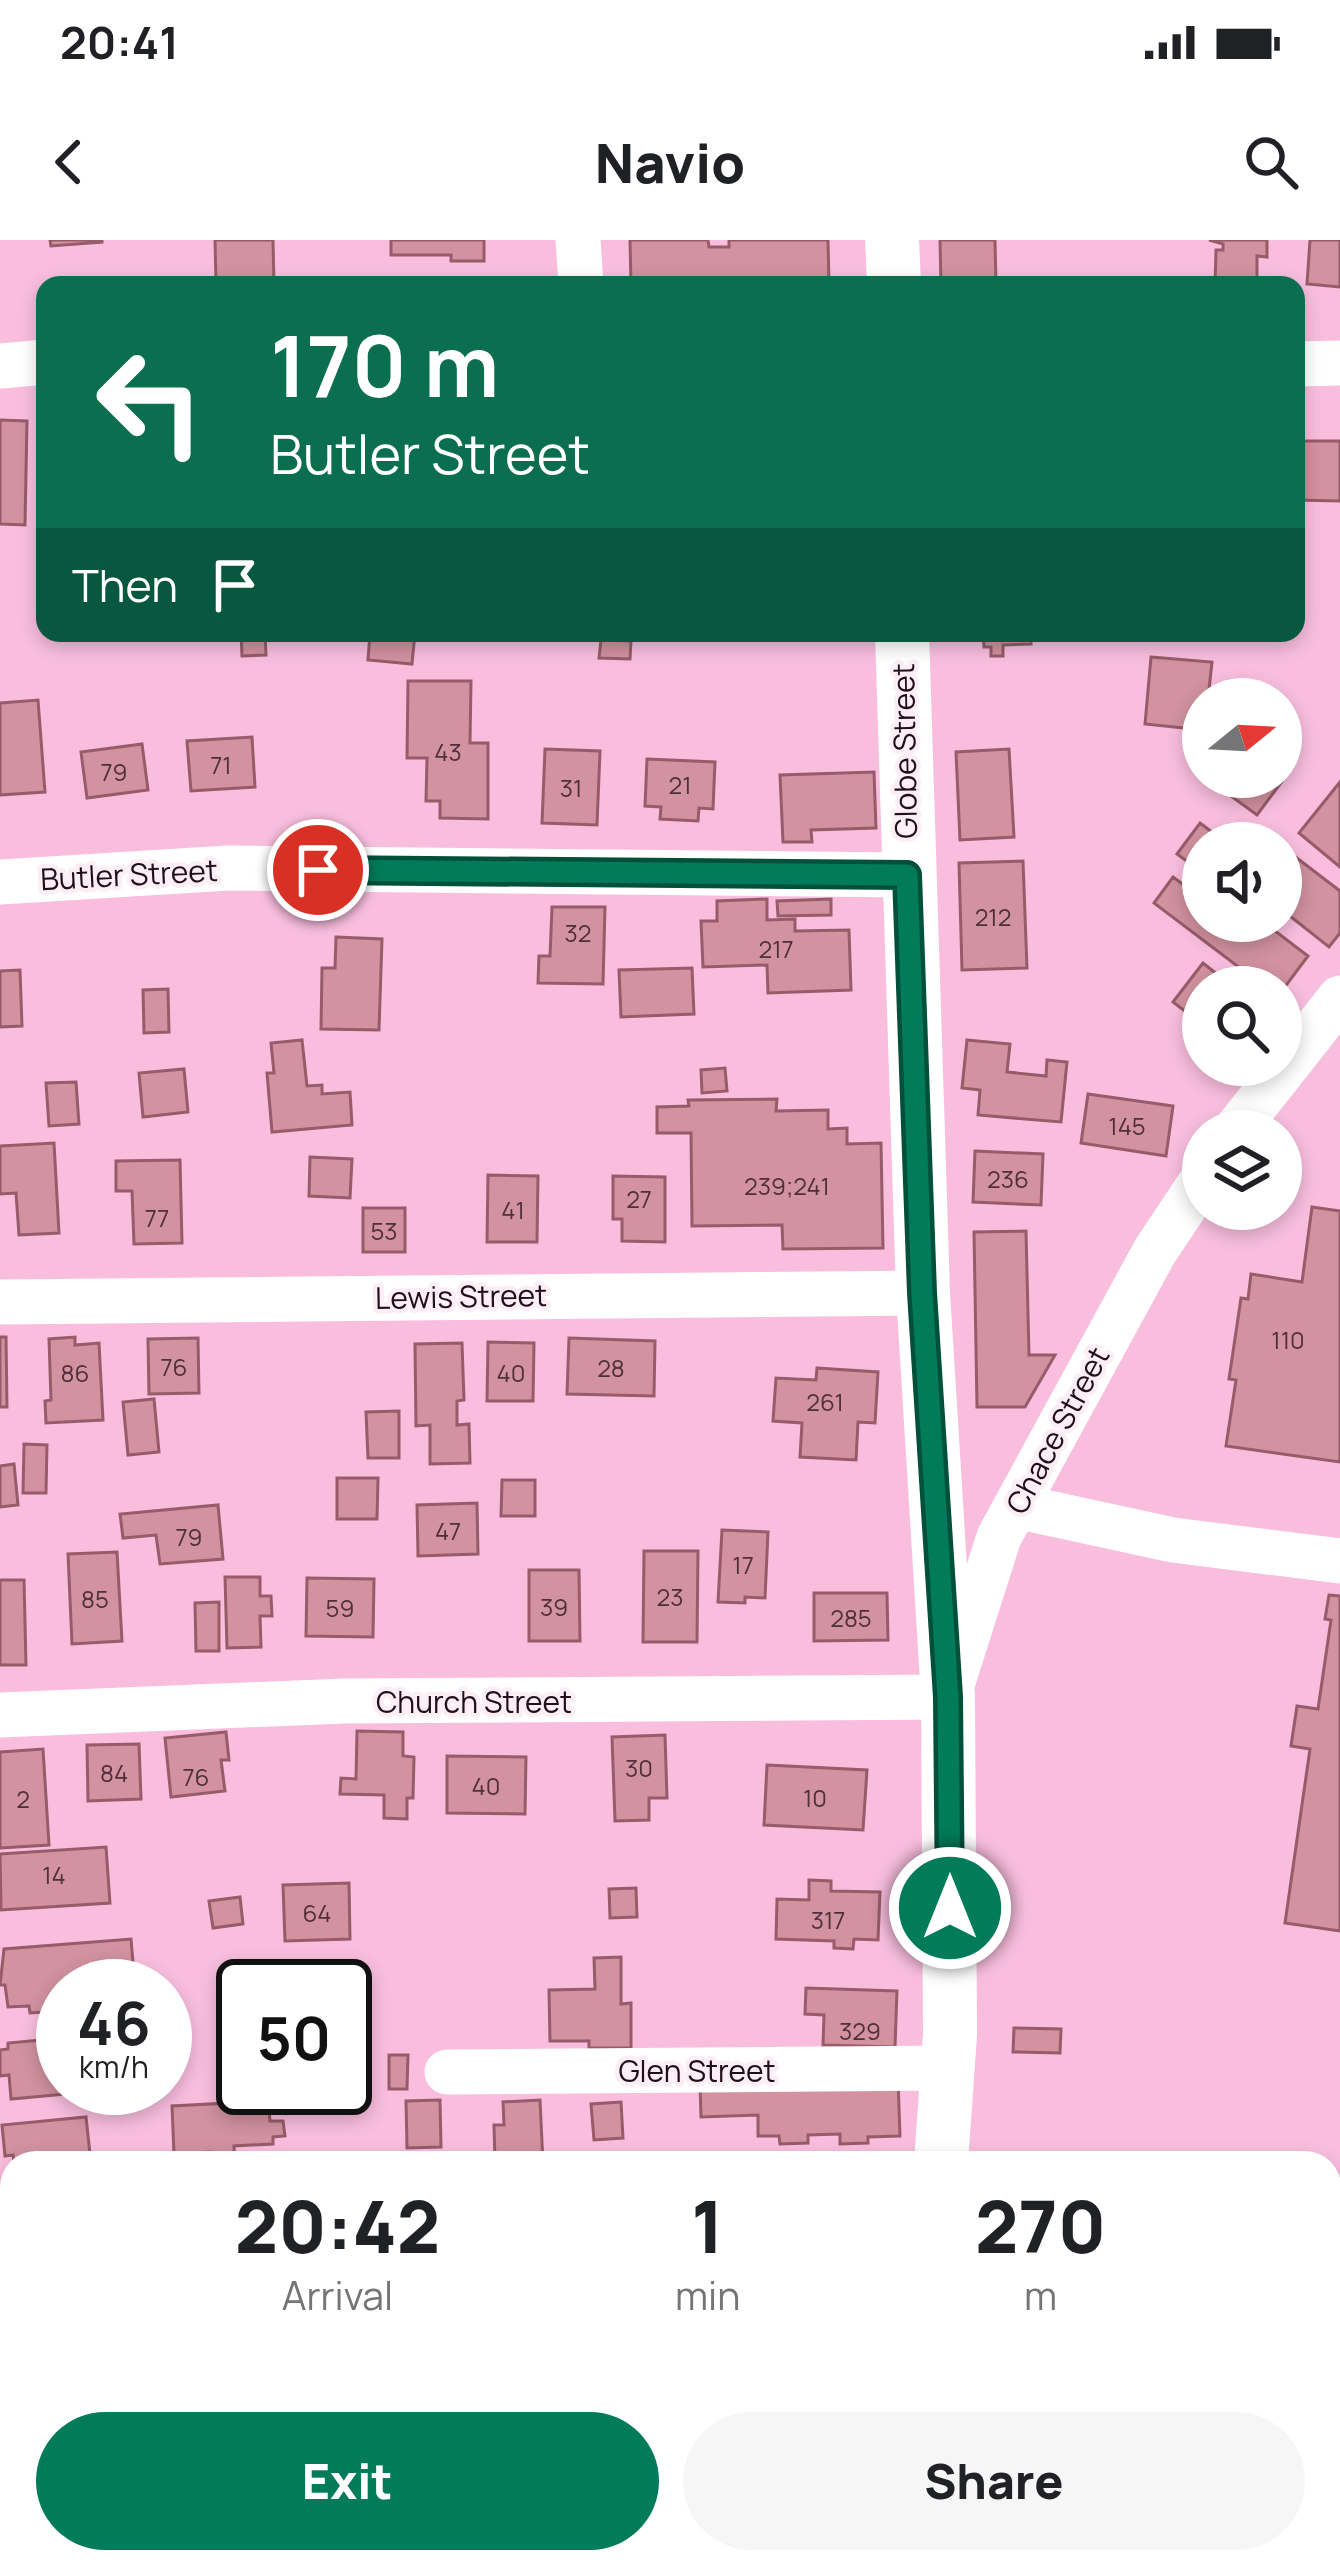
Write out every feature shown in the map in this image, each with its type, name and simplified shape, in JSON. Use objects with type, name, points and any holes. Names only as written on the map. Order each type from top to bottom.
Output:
[{"type":"main road","points":[[892,240],[894,276]]},
{"type":"main road","name":"Globe Street","points":[[902,642],[922,1293],[948,1697],[950,2034],[942,2151]]},
{"type":"street","points":[[578,240],[580,276]]},
{"type":"street","points":[[0,366],[36,363]]},
{"type":"street","points":[[1305,364],[1340,363]]},
{"type":"street","name":"Butler Street","points":[[0,882],[228,868],[907,875]]},
{"type":"street","points":[[1252,1110],[1340,998]]},
{"type":"street","name":"Chace Street","points":[[948,1697],[999,1537],[1155,1251],[1182,1210]]},
{"type":"street","name":"Lewis Street","points":[[0,1302],[922,1293]]},
{"type":"street","points":[[1016,1506],[1173,1540],[1340,1561]]},
{"type":"street","name":"Church Street","points":[[0,1715],[344,1701],[948,1697]]},
{"type":"street","name":"Glen Street","points":[[447,2072],[947,2068]]},
{"type":"building","points":[[50,240],[102,240],[102,242],[51,246]]},
{"type":"building","points":[[215,240],[273,240],[274,276],[216,276]]},
{"type":"building","points":[[391,240],[484,240],[484,261],[451,261],[451,255],[391,255]]},
{"type":"building","points":[[630,240],[708,240],[709,247],[729,247],[729,240],[828,240],[829,276],[631,276]]},
{"type":"building","points":[[940,240],[995,240],[996,276],[941,276]]},
{"type":"building","points":[[1209,240],[1267,240],[1267,257],[1257,256],[1257,276],[1215,276],[1216,250],[1223,250],[1223,244]]},
{"type":"building","points":[[1310,240],[1340,240],[1340,287],[1307,284]]},
{"type":"building","points":[[0,420],[27,421],[25,525],[0,524]]},
{"type":"building","points":[[1305,441],[1340,441],[1340,501],[1305,500]]},
{"type":"building","points":[[241,642],[265,642],[266,655],[242,656]]},
{"type":"building","points":[[369,642],[414,642],[412,664],[368,660]]},
{"type":"building","points":[[601,642],[631,642],[630,659],[599,658]]},
{"type":"building","points":[[984,642],[1031,642],[1003,645],[1003,656],[991,656],[991,647],[984,647]]},
{"type":"building","points":[[1151,657],[1212,662],[1210,678],[1182,678],[1182,728],[1145,724]]},
{"type":"building","points":[[408,681],[471,681],[470,743],[488,743],[488,819],[440,818],[440,801],[426,801],[427,758],[407,758]]},
{"type":"building","points":[[38,700],[45,792],[0,795],[0,703]]},
{"type":"building","points":[[252,737],[255,787],[191,791],[187,741]]},
{"type":"building","points":[[142,744],[148,790],[87,798],[81,752]]},
{"type":"building","points":[[545,749],[600,751],[597,825],[542,823]]},
{"type":"building","points":[[1009,749],[1014,837],[960,840],[956,752]]},
{"type":"building","points":[[647,759],[715,762],[713,809],[699,808],[698,821],[660,819],[661,807],[645,806]]},
{"type":"building","points":[[874,772],[876,828],[811,830],[812,842],[783,842],[780,775]]},
{"type":"building","points":[[1340,782],[1340,867],[1302,835],[1302,829]]},
{"type":"building","points":[[1234,798],[1270,798],[1257,815]]},
{"type":"building","points":[[1023,861],[1027,968],[962,970],[959,863]]},
{"type":"building","points":[[1302,862],[1340,891],[1340,933],[1329,947],[1302,926]]},
{"type":"building","points":[[1173,877],[1182,884],[1182,924],[1154,903]]},
{"type":"building","points":[[767,899],[767,920],[795,919],[795,931],[849,930],[851,990],[768,993],[767,965],[703,967],[701,921],[717,921],[717,901]]},
{"type":"building","points":[[831,899],[831,915],[778,916],[777,901]]},
{"type":"building","points":[[552,907],[605,907],[603,984],[538,983],[539,956],[550,956]]},
{"type":"building","points":[[336,937],[382,939],[379,1030],[321,1029],[322,968],[335,968]]},
{"type":"building","points":[[1206,942],[1290,942],[1308,956],[1300,966],[1237,966]]},
{"type":"building","points":[[692,968],[694,1014],[621,1017],[619,970]]},
{"type":"building","points":[[20,970],[22,1026],[0,1027],[0,971]]},
{"type":"building","points":[[168,989],[169,1032],[144,1033],[143,990]]},
{"type":"building","points":[[302,1040],[307,1086],[322,1085],[322,1094],[350,1092],[352,1125],[272,1132],[267,1073],[274,1073],[271,1043]]},
{"type":"building","points":[[967,1040],[1010,1044],[1007,1072],[1046,1076],[1047,1060],[1067,1062],[1061,1122],[978,1115],[980,1090],[962,1088]]},
{"type":"building","points":[[725,1068],[727,1091],[702,1093],[701,1070]]},
{"type":"building","points":[[184,1069],[188,1112],[143,1117],[139,1073]]},
{"type":"building","points":[[76,1082],[79,1124],[49,1126],[46,1083]]},
{"type":"building","points":[[1088,1094],[1173,1106],[1166,1156],[1081,1143]]},
{"type":"building","points":[[777,1099],[776,1111],[828,1110],[828,1129],[847,1128],[847,1144],[881,1143],[883,1248],[783,1249],[782,1225],[692,1226],[691,1133],[657,1133],[657,1107],[689,1106],[688,1100]]},
{"type":"building","points":[[54,1143],[59,1233],[19,1235],[16,1193],[0,1194],[0,1146]]},
{"type":"building","points":[[975,1151],[1043,1154],[1041,1205],[973,1202]]},
{"type":"building","points":[[310,1157],[352,1159],[350,1198],[309,1196]]},
{"type":"building","points":[[180,1160],[182,1243],[134,1244],[132,1191],[116,1191],[116,1161]]},
{"type":"building","points":[[488,1175],[538,1176],[537,1242],[487,1242]]},
{"type":"building","points":[[613,1176],[665,1177],[665,1242],[622,1241],[622,1219],[613,1219]]},
{"type":"building","points":[[1312,1207],[1340,1211],[1340,1462],[1226,1446],[1236,1380],[1229,1379],[1241,1298],[1248,1299],[1251,1274],[1302,1282]]},
{"type":"building","points":[[363,1208],[405,1208],[405,1252],[363,1252]]},
{"type":"building","points":[[1026,1231],[1029,1355],[1055,1355],[1025,1407],[977,1407],[974,1232]]},
{"type":"building","points":[[0,1337],[6,1337],[7,1407],[0,1407]]},
{"type":"building","points":[[75,1337],[75,1345],[99,1343],[103,1420],[46,1423],[45,1401],[51,1400],[49,1339]]},
{"type":"building","points":[[198,1338],[199,1393],[149,1394],[148,1339]]},
{"type":"building","points":[[569,1338],[655,1341],[654,1396],[567,1394]]},
{"type":"building","points":[[488,1342],[534,1343],[533,1401],[487,1401]]},
{"type":"building","points":[[462,1343],[464,1400],[457,1401],[457,1425],[469,1424],[470,1463],[430,1464],[430,1425],[416,1426],[415,1344]]},
{"type":"building","points":[[817,1368],[878,1372],[875,1423],[858,1422],[856,1460],[800,1457],[802,1423],[773,1421],[776,1378],[816,1380]]},
{"type":"building","points":[[154,1399],[159,1452],[128,1455],[123,1402]]},
{"type":"building","points":[[399,1411],[399,1458],[368,1458],[366,1412]]},
{"type":"building","points":[[24,1444],[47,1445],[46,1493],[23,1493]]},
{"type":"building","points":[[14,1464],[18,1505],[0,1507],[0,1466]]},
{"type":"building","points":[[337,1478],[378,1478],[377,1519],[337,1519]]},
{"type":"building","points":[[502,1480],[535,1480],[535,1516],[501,1516]]},
{"type":"building","points":[[477,1503],[478,1554],[418,1556],[417,1505]]},
{"type":"building","points":[[218,1505],[223,1559],[160,1564],[156,1535],[123,1538],[120,1514]]},
{"type":"building","points":[[722,1530],[768,1532],[765,1598],[718,1602]]},
{"type":"building","points":[[644,1551],[698,1551],[697,1642],[643,1642]]},
{"type":"building","points":[[117,1552],[122,1641],[72,1644],[68,1554]]},
{"type":"building","points":[[529,1570],[579,1570],[580,1641],[529,1641]]},
{"type":"building","points":[[225,1577],[260,1577],[260,1596],[271,1596],[272,1616],[260,1616],[261,1647],[227,1648]]},
{"type":"building","points":[[307,1578],[374,1579],[373,1637],[306,1636]]},
{"type":"building","points":[[0,1580],[24,1580],[26,1665],[0,1665]]},
{"type":"building","points":[[814,1593],[887,1593],[888,1640],[814,1641]]},
{"type":"building","points":[[1329,1595],[1340,1596],[1340,1931],[1285,1923],[1310,1749],[1291,1746],[1297,1706],[1318,1709],[1331,1620],[1325,1619]]},
{"type":"building","points":[[219,1602],[219,1651],[196,1651],[195,1603]]},
{"type":"building","points":[[357,1731],[403,1732],[403,1756],[414,1757],[413,1798],[407,1798],[407,1819],[384,1818],[384,1795],[340,1794],[341,1778],[356,1779]]},
{"type":"building","points":[[226,1732],[229,1760],[221,1760],[225,1791],[171,1797],[165,1738]]},
{"type":"building","points":[[665,1735],[667,1798],[649,1798],[649,1820],[615,1821],[612,1737]]},
{"type":"building","points":[[139,1744],[141,1799],[88,1801],[87,1745]]},
{"type":"building","points":[[43,1749],[49,1845],[0,1848],[0,1752]]},
{"type":"building","points":[[447,1756],[526,1757],[525,1814],[447,1813]]},
{"type":"building","points":[[767,1765],[867,1770],[863,1830],[764,1825]]},
{"type":"building","points":[[106,1847],[110,1903],[1,1910],[0,1854]]},
{"type":"building","points":[[809,1880],[831,1881],[831,1891],[880,1892],[878,1940],[854,1939],[853,1949],[834,1948],[834,1941],[776,1939],[777,1899],[809,1900]]},
{"type":"building","points":[[349,1883],[350,1939],[285,1941],[283,1885]]},
{"type":"building","points":[[636,1888],[637,1917],[610,1918],[609,1889]]},
{"type":"building","points":[[240,1897],[243,1924],[213,1928],[209,1901]]},
{"type":"building","points":[[131,1939],[133,1959],[36,1959],[36,2013],[30,2013],[29,2006],[8,2007],[5,1985],[0,1985],[4,1949]]},
{"type":"building","points":[[621,1957],[621,2004],[631,2003],[631,2048],[589,2048],[589,2041],[550,2041],[549,1990],[595,1989],[594,1958]]},
{"type":"building","points":[[806,1988],[897,1991],[895,2047],[823,2045],[824,2015],[805,2014]]},
{"type":"building","points":[[1014,2028],[1061,2029],[1060,2053],[1013,2052]]},
{"type":"building","points":[[36,2040],[36,2097],[11,2099],[9,2075],[0,2076],[0,2050],[8,2049],[8,2043]]},
{"type":"building","points":[[389,2055],[408,2055],[407,2089],[389,2089]]},
{"type":"building","points":[[898,2078],[900,2136],[868,2137],[868,2143],[840,2144],[840,2134],[808,2135],[808,2143],[780,2144],[779,2136],[758,2136],[758,2115],[701,2117],[700,2084]]},
{"type":"building","points":[[440,2100],[441,2147],[407,2148],[406,2101]]},
{"type":"building","points":[[540,2100],[542,2151],[495,2151],[494,2125],[504,2125],[503,2102]]},
{"type":"building","points":[[621,2102],[623,2138],[594,2140],[591,2104]]},
{"type":"building","points":[[216,2104],[216,2115],[269,2115],[270,2121],[283,2121],[285,2136],[273,2137],[273,2144],[234,2146],[234,2151],[174,2151],[172,2115],[192,2115],[192,2105]]},
{"type":"building","points":[[86,2117],[90,2151],[5,2151],[2,2125]]},
{"type":"route","points":[[318,870],[907,875],[922,1293],[948,1697],[950,1908]]}]
